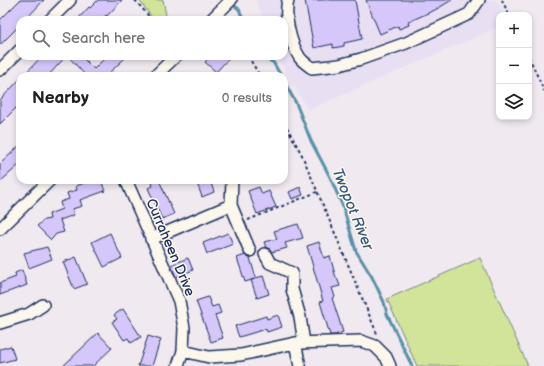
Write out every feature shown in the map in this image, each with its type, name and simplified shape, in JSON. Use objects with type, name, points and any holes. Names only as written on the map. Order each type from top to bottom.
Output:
[{"type":"street","points":[[54,16],[70,0]]},
{"type":"street","points":[[215,16],[231,0]]},
{"type":"street","points":[[287,16],[288,0]]},
{"type":"street","points":[[288,21],[293,44],[300,58],[312,68],[339,65],[406,43],[469,14],[479,0]]},
{"type":"street","points":[[0,70],[16,54]]},
{"type":"street","points":[[159,72],[172,60]]},
{"type":"street","points":[[0,229],[46,184]]},
{"type":"street","name":"Curraheen Drive","points":[[128,184],[179,301],[184,328],[183,351],[178,366]]},
{"type":"street","points":[[232,184],[231,205],[250,251]]},
{"type":"street","points":[[151,239],[231,205]]},
{"type":"street","points":[[265,254],[270,263],[292,273],[292,289],[300,317],[300,366]]},
{"type":"street","points":[[0,323],[29,314],[43,305]]},
{"type":"street","points":[[183,351],[209,357],[242,355],[299,343],[361,341],[375,346],[386,357],[390,366]]},
{"type":"path","points":[[135,0],[149,16]]},
{"type":"path","points":[[502,0],[508,12]]},
{"type":"path","points":[[250,60],[258,72]]},
{"type":"path","points":[[532,64],[544,91]]},
{"type":"path","points":[[288,129],[302,155],[378,338]]},
{"type":"path","points":[[239,224],[317,192]]},
{"type":"shaded area","points":[[257,0],[496,0],[502,12],[496,12],[496,28],[308,110],[280,60],[288,60],[288,16],[262,16],[256,1]]},
{"type":"green space","points":[[139,0],[163,0],[166,16],[151,16]]},
{"type":"green space","points":[[480,258],[528,366],[417,366],[387,299]]},
{"type":"building","points":[[20,0],[44,0],[29,16],[16,16],[16,29],[0,45],[0,20]]},
{"type":"building","points":[[98,0],[122,0],[107,16],[81,16],[89,7],[90,8]]},
{"type":"building","points":[[305,0],[355,0],[362,39],[344,43],[344,46],[333,48],[333,44],[314,48]]},
{"type":"building","points":[[366,0],[452,0],[435,10],[408,22],[409,25],[399,29],[398,26],[380,34]]},
{"type":"building","points":[[38,60],[62,60],[52,72],[27,72]]},
{"type":"building","points":[[72,60],[85,60],[94,69],[103,60],[123,60],[110,72],[82,72]]},
{"type":"building","points":[[207,60],[227,60],[216,72],[205,62]]},
{"type":"building","points":[[16,83],[16,108],[0,124],[0,100]]},
{"type":"building","points":[[16,149],[16,168],[0,182],[0,164]]},
{"type":"building","points":[[81,184],[102,184],[105,191],[80,200],[82,206],[72,209],[74,215],[60,220],[64,232],[56,234],[51,240],[37,226],[44,220],[50,219],[49,214],[62,209],[60,202],[69,199],[67,193],[77,190],[76,186]]},
{"type":"building","points":[[152,184],[161,184],[174,214],[162,219],[148,188],[153,186]]},
{"type":"building","points":[[197,184],[211,184],[214,192],[202,197]]},
{"type":"building","points":[[259,187],[262,194],[269,191],[276,207],[257,214],[248,191]]},
{"type":"building","points":[[300,187],[303,195],[292,199],[289,192]]},
{"type":"building","points":[[298,224],[303,238],[285,243],[287,248],[272,252],[266,247],[264,242],[277,239],[274,231]]},
{"type":"building","points":[[110,233],[122,258],[104,267],[92,242]]},
{"type":"building","points":[[228,233],[233,244],[207,254],[203,243]]},
{"type":"building","points":[[319,242],[324,258],[330,256],[336,278],[340,286],[332,288],[335,297],[332,298],[343,332],[335,335],[330,335],[320,302],[323,301],[307,246]]},
{"type":"building","points":[[47,247],[52,259],[29,268],[24,253]]},
{"type":"building","points":[[245,255],[250,258],[256,278],[263,276],[269,294],[257,298],[251,280],[245,282],[237,258]]},
{"type":"building","points":[[76,257],[87,284],[74,289],[63,262]]},
{"type":"building","points":[[188,258],[193,270],[176,277],[171,265]]},
{"type":"building","points":[[22,270],[27,285],[0,295],[0,283],[16,277],[15,273]]},
{"type":"building","points":[[208,297],[212,307],[218,305],[221,313],[215,315],[223,338],[211,342],[196,301]]},
{"type":"building","points":[[123,309],[141,337],[131,343],[128,338],[124,340],[112,322],[117,319],[114,315]]},
{"type":"building","points":[[278,315],[282,327],[267,332],[266,329],[239,337],[235,326],[266,316],[267,319]]},
{"type":"building","points":[[98,333],[112,348],[93,366],[63,366]]},
{"type":"building","points":[[148,336],[161,340],[152,366],[138,366]]},
{"type":"building","points":[[11,346],[15,359],[0,363],[0,349]]},
{"type":"waterway","name":"Twopot River","points":[[230,3],[239,9],[242,16]]},
{"type":"waterway","name":"Twopot River","points":[[268,60],[273,62],[279,72]]},
{"type":"waterway","name":"Twopot River","points":[[288,89],[296,103],[311,141],[329,175],[343,207],[356,251],[372,277],[384,302],[387,314],[412,366]]}]
